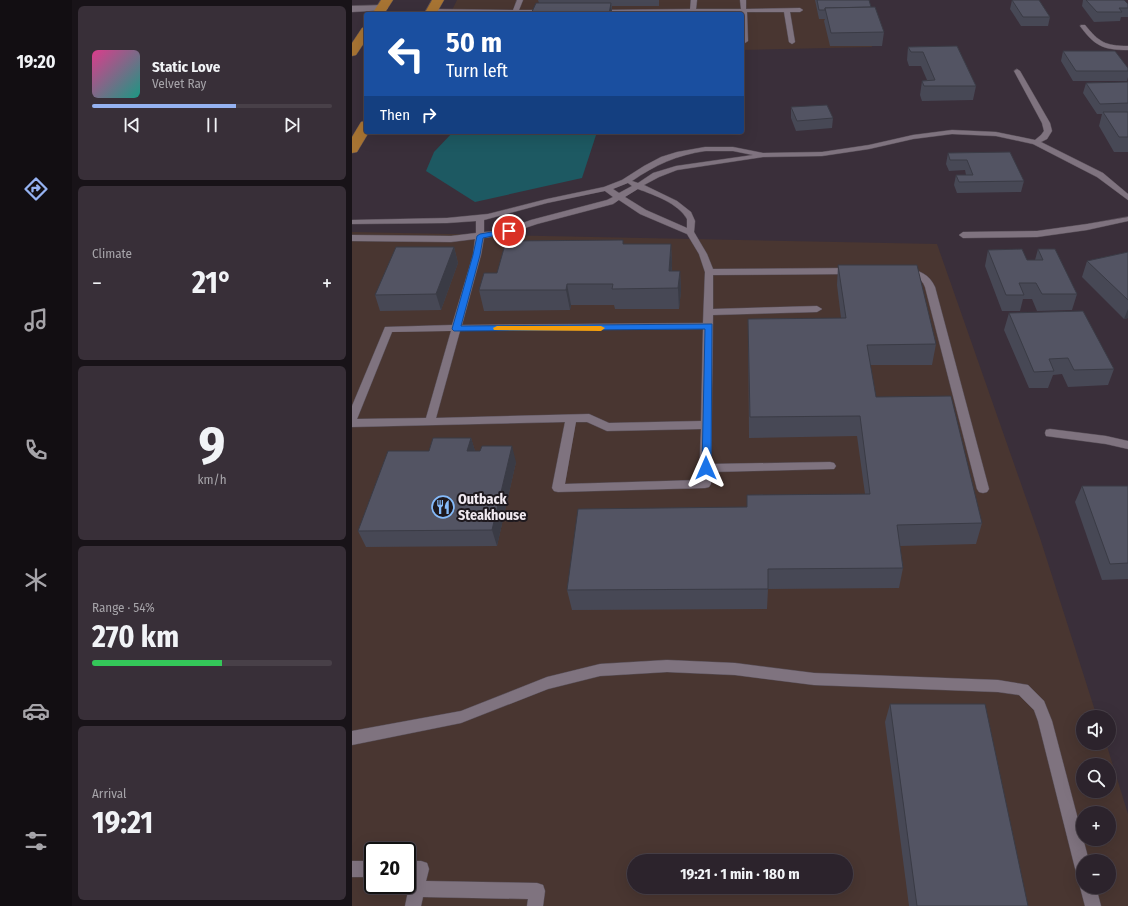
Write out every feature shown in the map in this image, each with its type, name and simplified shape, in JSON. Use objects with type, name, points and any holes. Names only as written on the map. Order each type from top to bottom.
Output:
[{"type":"highway","points":[[431,12],[438,0]]},
{"type":"highway","points":[[352,52],[364,34]]},
{"type":"highway","points":[[352,149],[364,128]]},
{"type":"street","points":[[352,9],[382,7]]},
{"type":"lane","points":[[515,12],[520,0]]},
{"type":"lane","points":[[694,0],[694,11]]},
{"type":"lane","points":[[742,0],[743,10]]},
{"type":"lane","points":[[787,10],[792,42]]},
{"type":"lane","points":[[593,12],[800,10]]},
{"type":"lane","points":[[744,26],[745,41]]},
{"type":"lane","points":[[1083,26],[1098,44],[1115,48],[1128,48]]},
{"type":"lane","points":[[1017,72],[1046,122],[1048,131],[1044,137],[1036,142]]},
{"type":"lane","points":[[352,238],[451,239],[501,233],[534,222],[598,206],[620,197],[656,175],[676,168],[762,155],[822,154],[868,147],[913,137],[952,132],[996,134],[1036,142],[1100,175],[1128,198]]},
{"type":"lane","points":[[352,222],[480,218],[546,201],[607,189],[627,181],[653,164],[683,152],[706,148],[728,148],[746,150],[762,155]]},
{"type":"lane","points":[[627,181],[681,207],[689,214],[692,220],[690,232]]},
{"type":"lane","points":[[571,418],[558,488],[705,484],[710,312],[709,272],[704,254],[690,232],[644,212],[607,189]]},
{"type":"lane","points":[[430,421],[477,255],[480,236],[480,218]]},
{"type":"lane","points":[[963,235],[1037,234],[1087,227],[1128,219]]},
{"type":"lane","points":[[709,272],[859,271]]},
{"type":"lane","points":[[898,271],[906,271],[921,275],[928,281],[982,489]]},
{"type":"lane","points":[[710,312],[817,310]]},
{"type":"lane","points":[[352,419],[388,330],[709,326]]},
{"type":"lane","points":[[352,423],[589,418],[607,427],[706,425]]},
{"type":"lane","points":[[1050,433],[1128,444]]},
{"type":"lane","points":[[706,468],[830,466]]},
{"type":"lane","points":[[352,738],[461,717],[548,683],[600,670],[667,666],[728,669],[814,679],[998,686],[1023,689],[1038,706],[1045,721],[1079,854]]},
{"type":"lane","points":[[352,869],[364,869]]},
{"type":"lane","points":[[413,906],[421,869],[416,869]]},
{"type":"lane","points":[[417,889],[537,891],[535,906]]},
{"type":"lane","points":[[1090,894],[1093,906]]},
{"type":"shaded area","points":[[457,0],[862,0],[872,47],[744,50],[744,12],[451,12]]},
{"type":"shaded area","points":[[352,232],[937,244],[1040,538],[1095,710],[1076,710],[1076,750],[1108,750],[1111,758],[1076,758],[1076,798],[1116,798],[1116,775],[1128,814],[1128,906],[352,906]]},
{"type":"water","points":[[451,134],[596,134],[582,178],[475,202],[426,171],[434,152]]},
{"type":"building","points":[[817,0],[869,0],[871,7],[825,8],[825,10],[819,10]]},
{"type":"building","points":[[1012,0],[1039,0],[1050,17],[1023,17]]},
{"type":"building","points":[[1086,0],[1124,0],[1128,4],[1128,8],[1119,8],[1122,12],[1097,12]]},
{"type":"building","points":[[536,3],[611,3],[609,12],[532,12]]},
{"type":"building","points":[[875,7],[884,32],[831,33],[825,8]]},
{"type":"building","points":[[957,46],[976,86],[924,86],[922,81],[935,80],[923,52],[911,52],[908,47]]},
{"type":"building","points":[[1063,51],[1115,51],[1128,68],[1128,71],[1076,71]]},
{"type":"building","points":[[1128,82],[1128,103],[1100,104],[1086,83]]},
{"type":"building","points":[[827,105],[833,118],[797,121],[791,107]]},
{"type":"building","points":[[1103,112],[1128,112],[1128,137],[1119,137]]},
{"type":"building","points":[[1010,152],[1024,181],[959,182],[956,175],[973,175],[967,160],[950,160],[948,153]]},
{"type":"building","points":[[623,240],[623,244],[671,244],[669,271],[680,271],[678,288],[612,289],[613,284],[567,284],[566,290],[479,290],[484,273],[497,273],[506,241]]},
{"type":"building","points":[[396,247],[454,247],[436,294],[375,295]]},
{"type":"building","points":[[1022,249],[1027,260],[1043,260],[1038,249],[1055,249],[1077,294],[1042,294],[1036,283],[1019,283],[1024,295],[1006,295],[988,250]]},
{"type":"building","points":[[1128,252],[1128,300],[1087,261]]},
{"type":"building","points":[[838,265],[917,265],[936,344],[867,345],[876,397],[951,396],[982,523],[897,525],[903,568],[768,569],[768,589],[567,590],[578,509],[747,507],[747,495],[870,494],[860,416],[750,417],[748,319],[846,318]]},
{"type":"building","points":[[1083,311],[1114,369],[1074,370],[1068,358],[1049,359],[1054,371],[1034,372],[1009,313]]},
{"type":"building","name":"Outback Steakhouse","points":[[433,438],[471,438],[467,451],[480,451],[482,446],[512,446],[492,530],[358,531],[388,451],[429,451]]},
{"type":"building","points":[[1082,486],[1128,486],[1128,563],[1110,564]]},
{"type":"building","points":[[890,704],[985,704],[1028,906],[917,906]]},
{"type":"slow traffic","points":[[497,328],[601,328]]},
{"type":"place","name":"Outback Steakhouse","points":[[443,507]]},
{"type":"route","points":[[509,231],[480,236],[477,255],[456,329],[709,326],[706,468]]}]
